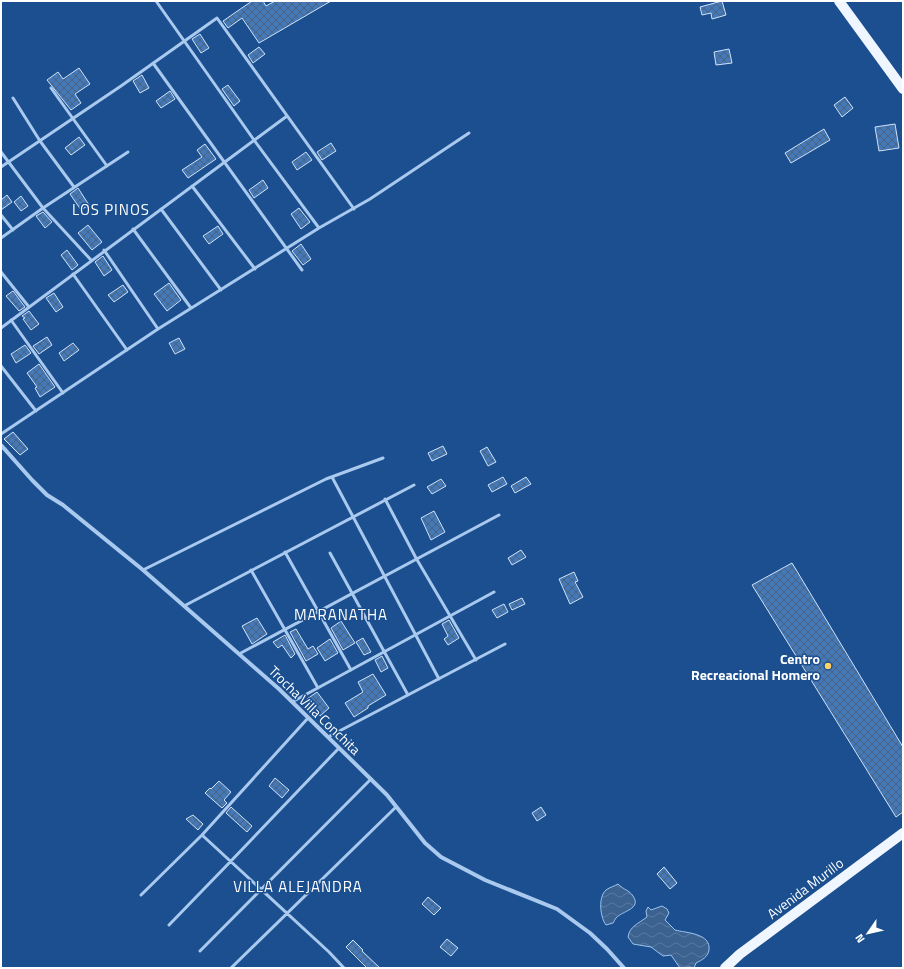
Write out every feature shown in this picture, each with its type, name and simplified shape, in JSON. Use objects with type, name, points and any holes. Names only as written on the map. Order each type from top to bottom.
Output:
[{"type":"main road","points":[[839,1],[903,89]]},
{"type":"main road","name":"Avenida Murillo","points":[[725,968],[740,954],[903,833]]},
{"type":"street","name":"Trocha Villa Conchita","points":[[1,445],[47,495],[63,505],[143,570],[292,702],[387,795],[425,843],[441,857],[485,880],[557,909],[590,933],[624,968]]},
{"type":"lane","points":[[156,1],[254,140],[319,228]]},
{"type":"lane","points":[[1,167],[73,119],[217,18],[286,116],[354,208]]},
{"type":"lane","points":[[153,63],[302,270]]},
{"type":"lane","points":[[51,88],[107,166]]},
{"type":"lane","points":[[12,98],[40,141],[74,187]]},
{"type":"lane","points":[[1,328],[286,116]]},
{"type":"lane","points":[[1,434],[158,329],[319,228],[354,208],[469,133]]},
{"type":"lane","points":[[1,152],[43,208],[91,260]]},
{"type":"lane","points":[[1,238],[74,187],[128,152]]},
{"type":"lane","points":[[192,186],[254,269]]},
{"type":"lane","points":[[161,209],[221,290]]},
{"type":"lane","points":[[1,215],[13,230]]},
{"type":"lane","points":[[133,230],[191,308]]},
{"type":"lane","points":[[104,250],[158,329]]},
{"type":"lane","points":[[1,272],[29,307]]},
{"type":"lane","points":[[73,274],[127,350]]},
{"type":"lane","points":[[11,320],[63,393]]},
{"type":"lane","points":[[1,366],[36,411]]},
{"type":"lane","points":[[143,570],[332,477],[382,458]]},
{"type":"lane","points":[[332,477],[439,679]]},
{"type":"lane","points":[[184,606],[414,485]]},
{"type":"lane","points":[[385,499],[416,558],[476,660]]},
{"type":"lane","points":[[239,654],[416,558],[499,515]]},
{"type":"lane","points":[[285,552],[351,670]]},
{"type":"lane","points":[[330,553],[408,695]]},
{"type":"lane","points":[[251,570],[318,688]]},
{"type":"lane","points":[[292,702],[494,592]]},
{"type":"lane","points":[[328,737],[505,644]]},
{"type":"lane","points":[[141,895],[202,835],[308,718]]},
{"type":"lane","points":[[169,925],[231,862],[338,748]]},
{"type":"lane","points":[[200,951],[371,779]]},
{"type":"lane","points":[[231,968],[396,807]]},
{"type":"lane","points":[[202,835],[262,889],[344,968]]},
{"type":"water","points":[[618,884],[633,896],[635,904],[633,907],[616,918],[613,923],[606,925],[601,912],[603,893],[609,888]]},
{"type":"water","points":[[662,906],[667,909],[669,913],[665,920],[675,930],[702,937],[709,944],[707,955],[696,963],[694,968],[680,968],[671,955],[663,956],[651,947],[633,944],[628,937],[630,930],[647,917],[646,911],[648,907],[651,910]]},
{"type":"building","points":[[252,1],[263,1],[266,6],[275,1],[331,1],[259,43],[242,18],[228,28],[223,21]]},
{"type":"building","points":[[722,1],[726,15],[712,19],[711,13],[702,15],[700,7]]},
{"type":"building","points":[[200,34],[209,48],[201,53],[192,39]]},
{"type":"building","points":[[259,47],[265,54],[253,63],[248,55]]},
{"type":"building","points":[[729,49],[732,63],[716,65],[714,52]]},
{"type":"building","points":[[79,68],[90,84],[75,94],[81,103],[71,110],[47,80],[58,72],[63,79]]},
{"type":"building","points":[[142,75],[149,88],[140,93],[133,81]]},
{"type":"building","points":[[228,85],[240,101],[234,106],[222,89]]},
{"type":"building","points":[[170,91],[175,99],[161,108],[156,101]]},
{"type":"building","points":[[845,97],[853,108],[842,117],[834,105]]},
{"type":"building","points":[[895,124],[899,148],[879,151],[875,127]]},
{"type":"building","points":[[824,129],[830,140],[791,163],[785,153]]},
{"type":"building","points":[[79,137],[85,145],[71,155],[65,148]]},
{"type":"building","points":[[331,143],[336,151],[322,160],[317,152]]},
{"type":"building","points":[[205,144],[216,159],[188,178],[182,170],[202,157],[197,150]]},
{"type":"building","points":[[306,152],[312,160],[297,170],[292,162]]},
{"type":"building","points":[[263,180],[268,188],[254,198],[249,190]]},
{"type":"building","points":[[78,188],[89,205],[81,210],[70,194]]},
{"type":"building","points":[[7,195],[12,202],[1,210],[1,200]]},
{"type":"building","points":[[21,196],[28,206],[21,211],[14,202]]},
{"type":"building","points":[[299,208],[310,222],[301,229],[291,214]]},
{"type":"building","points":[[43,212],[52,222],[45,228],[36,216]]},
{"type":"building","points":[[88,225],[102,242],[92,250],[78,233]]},
{"type":"building","points":[[218,226],[223,234],[209,244],[203,236]]},
{"type":"building","points":[[301,244],[311,259],[303,265],[292,251]]},
{"type":"building","points":[[67,250],[78,265],[72,270],[61,255]]},
{"type":"building","points":[[103,256],[112,270],[104,276],[95,262]]},
{"type":"building","points":[[169,283],[181,300],[167,311],[154,294]]},
{"type":"building","points":[[123,285],[128,292],[114,302],[108,295]]},
{"type":"building","points":[[13,291],[25,307],[19,311],[6,296]]},
{"type":"building","points":[[54,293],[63,307],[56,312],[46,298]]},
{"type":"building","points":[[29,311],[39,324],[31,330],[23,319],[25,318],[22,316]]},
{"type":"building","points":[[47,337],[52,345],[39,354],[33,346]]},
{"type":"building","points":[[179,338],[185,349],[175,354],[169,343]]},
{"type":"building","points":[[73,343],[79,350],[64,361],[59,353]]},
{"type":"building","points":[[25,345],[31,353],[16,363],[11,354]]},
{"type":"building","points":[[39,364],[55,387],[40,397],[35,388],[37,387],[27,373]]},
{"type":"building","points":[[13,432],[28,449],[20,455],[4,439]]},
{"type":"building","points":[[443,446],[447,454],[432,461],[428,453]]},
{"type":"building","points":[[487,447],[496,462],[488,466],[480,451]]},
{"type":"building","points":[[503,477],[507,484],[492,492],[488,485]]},
{"type":"building","points":[[526,477],[531,484],[515,493],[511,486]]},
{"type":"building","points":[[441,479],[446,486],[432,494],[427,487]]},
{"type":"building","points":[[434,511],[445,532],[431,540],[421,518]]},
{"type":"building","points":[[521,550],[526,557],[512,565],[508,558]]},
{"type":"building","name":"Centro Recreacional Homero","points":[[792,563],[903,747],[903,812],[896,817],[752,585]]},
{"type":"building","points":[[574,572],[578,581],[575,582],[583,597],[570,604],[559,579]]},
{"type":"building","points":[[522,598],[525,604],[512,610],[509,604]]},
{"type":"building","points":[[504,604],[508,612],[497,618],[492,610]]},
{"type":"building","points":[[257,618],[267,634],[252,644],[242,626]]},
{"type":"building","points":[[449,620],[459,638],[448,645],[444,639],[448,636],[442,624]]},
{"type":"building","points":[[341,621],[355,643],[343,650],[331,628]]},
{"type":"building","points":[[296,629],[308,649],[313,646],[318,654],[306,661],[290,632]]},
{"type":"building","points":[[285,635],[295,654],[291,658],[282,645],[278,648],[273,642]]},
{"type":"building","points":[[363,638],[371,652],[364,655],[356,642]]},
{"type":"building","points":[[330,639],[338,653],[325,661],[317,648]]},
{"type":"building","points":[[382,656],[388,668],[381,672],[375,660]]},
{"type":"building","points":[[373,674],[386,695],[354,717],[345,703],[363,692],[358,682]]},
{"type":"building","points":[[317,692],[329,708],[320,716],[307,699]]},
{"type":"building","points":[[275,778],[289,790],[282,798],[269,786]]},
{"type":"building","points":[[219,781],[231,792],[224,800],[227,803],[222,808],[205,793]]},
{"type":"building","points":[[231,807],[252,826],[247,832],[226,813]]},
{"type":"building","points":[[541,807],[546,815],[537,821],[532,813]]},
{"type":"building","points":[[193,815],[203,824],[198,830],[186,819]]},
{"type":"building","points":[[664,867],[677,883],[670,889],[657,874]]},
{"type":"building","points":[[428,897],[441,908],[434,915],[422,904]]},
{"type":"building","points":[[447,939],[458,948],[451,956],[440,947]]},
{"type":"building","points":[[353,940],[380,968],[367,968],[346,947]]},
{"type":"place","name":"Centro Recreacional Homero","points":[[828,666]]},
{"type":"district","name":"LOS PINOS","points":[[111,209]]},
{"type":"district","name":"MARANATHA","points":[[341,614]]},
{"type":"district","name":"VILLA ALEJANDRA","points":[[298,886]]}]
